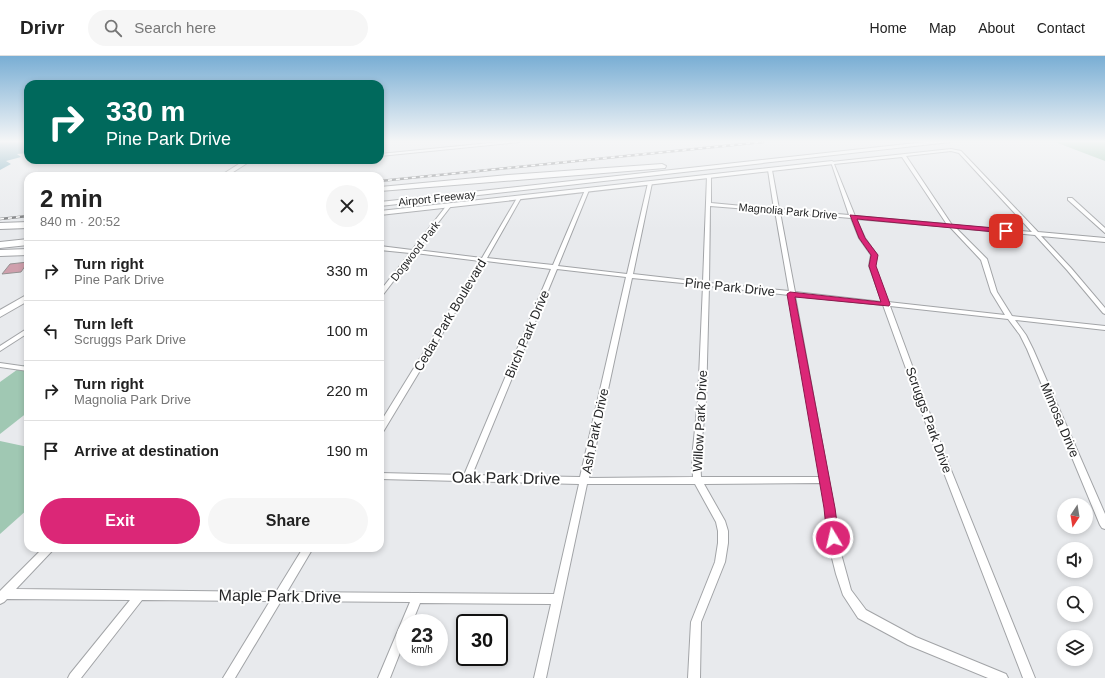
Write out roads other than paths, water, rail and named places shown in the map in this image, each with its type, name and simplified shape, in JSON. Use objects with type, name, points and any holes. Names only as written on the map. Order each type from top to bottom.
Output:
[{"type":"highway","points":[[384,189],[591,171]]},
{"type":"highway","name":"Airport Freeway","points":[[384,199],[637,171]]},
{"type":"highway","name":"Airport Freeway","points":[[384,204],[682,171]]},
{"type":"highway","points":[[384,209],[522,192],[582,182]]},
{"type":"highway","points":[[384,194],[528,183]]},
{"type":"highway","points":[[0,227],[24,225]]},
{"type":"highway","points":[[0,238],[24,235]]},
{"type":"highway","points":[[0,245],[24,242]]},
{"type":"highway","points":[[0,253],[24,249]]},
{"type":"highway","points":[[0,253],[24,252]]},
{"type":"main road","name":"Airport Freeway","points":[[384,213],[761,171]]},
{"type":"main road","points":[[0,314],[24,299]]},
{"type":"street","points":[[770,171],[778,210],[790,294],[839,568],[847,592],[862,614],[906,638],[1002,678]]},
{"type":"street","name":"Scruggs Park Drive","points":[[835,171],[852,217],[862,238],[874,255],[872,266],[943,460],[1029,678]]},
{"type":"street","name":"Mimosa Drive","points":[[914,171],[950,226],[984,259],[994,292],[1023,334],[1030,349],[1105,525]]},
{"type":"street","points":[[977,171],[1069,269],[1105,312]]},
{"type":"street","name":"Willow Park Drive","points":[[694,678],[696,622],[720,562],[723,544],[723,531],[720,521],[697,480],[696,458],[702,400],[707,285],[709,177]]},
{"type":"street","name":"Ash Park Drive","points":[[540,678],[556,599],[585,480],[650,184]]},
{"type":"street","name":"Birch Park Drive","points":[[467,477],[587,190]]},
{"type":"street","name":"Cedar Park Boulevard","points":[[384,423],[484,260],[519,198]]},
{"type":"street","points":[[1070,199],[1105,231]]},
{"type":"street","name":"Magnolia Park Drive","points":[[709,204],[1105,240]]},
{"type":"street","name":"Dogwood Park","points":[[384,290],[449,206]]},
{"type":"street","name":"Pine Park Drive","points":[[384,248],[1105,328]]},
{"type":"street","points":[[0,349],[24,333]]},
{"type":"street","points":[[0,365],[24,368]]},
{"type":"street","name":"Oak Park Drive","points":[[384,476],[585,480],[824,480]]},
{"type":"street","points":[[2,596],[45,552]]},
{"type":"street","points":[[228,678],[306,552]]},
{"type":"street","points":[[74,678],[140,595]]},
{"type":"street","name":"Maple Park Drive","points":[[2,596],[140,595],[556,599]]},
{"type":"street","points":[[411,614],[417,598]]},
{"type":"street","points":[[384,678],[396,649]]},
{"type":"railway","points":[[384,181],[478,171]]},
{"type":"railway","points":[[0,219],[24,216]]}]
